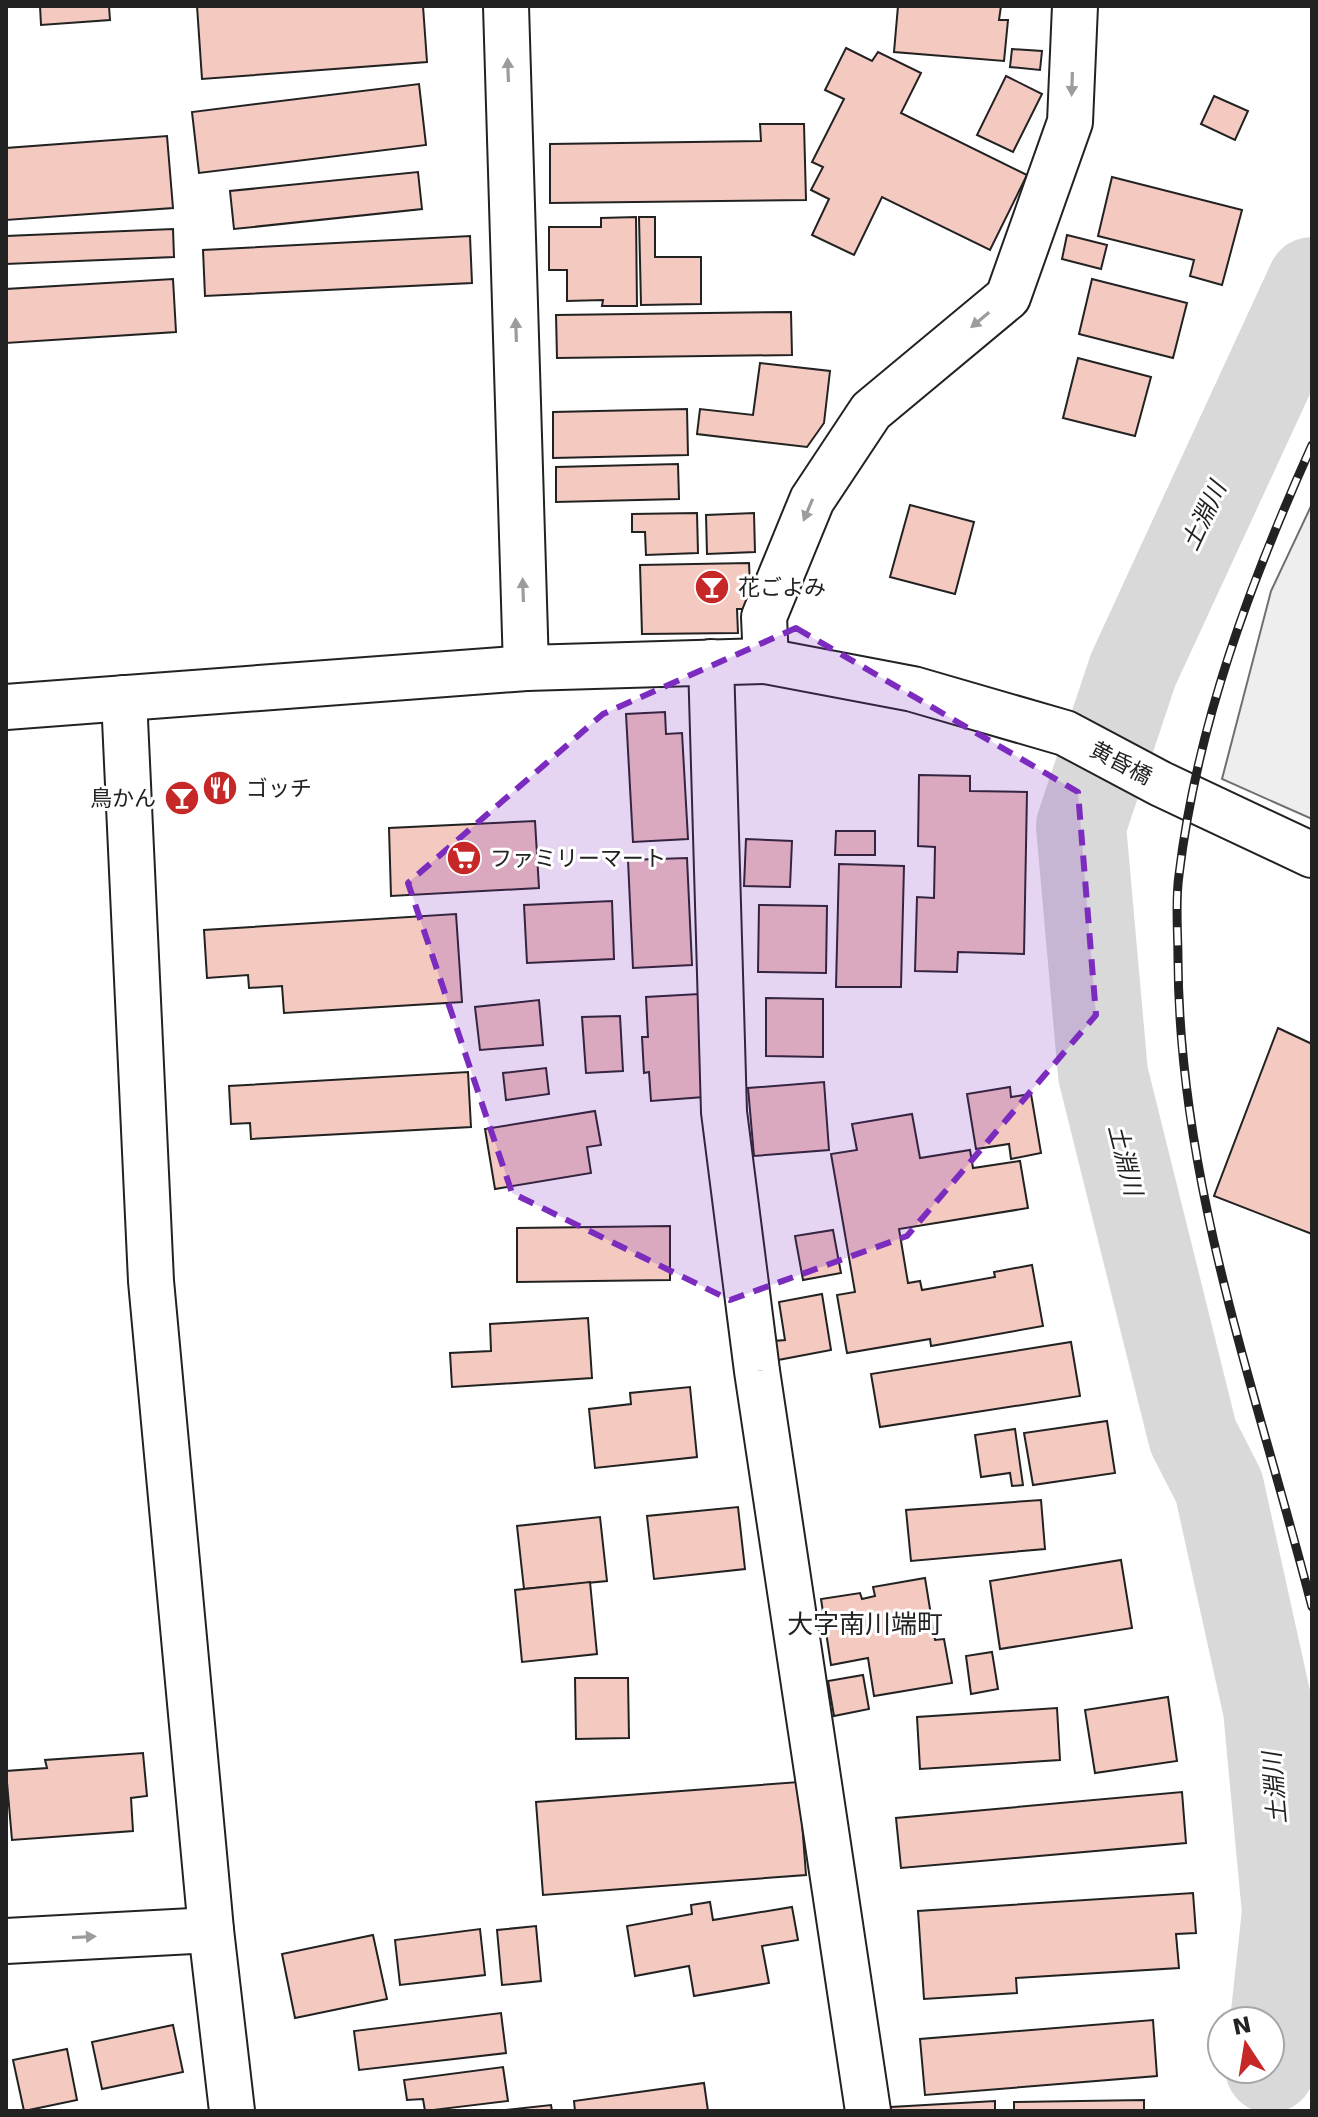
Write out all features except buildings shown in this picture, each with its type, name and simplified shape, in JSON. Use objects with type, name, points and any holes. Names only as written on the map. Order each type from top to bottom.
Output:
[{"type":"street","points":[[506,6],[526,668]]},
{"type":"street","points":[[766,661],[764,617],[812,500],[863,423],[871,411],[1008,297],[1070,122],[1075,6]]},
{"type":"street","name":"黄昏橋","points":[[6,707],[526,668],[766,661],[913,689],[1065,733],[1161,784],[1312,855]]},
{"type":"street","points":[[711,662],[724,1112],[757,1371],[868,2111]]},
{"type":"street","points":[[124,698],[151,1281],[211,1930],[232,2111]]},
{"type":"street","points":[[6,1941],[211,1930]]},
{"type":"highlighted area","points":[[796,628],[1078,792],[1096,1015],[907,1236],[730,1300],[512,1193],[408,883],[603,714]]},
{"type":"shaded area","points":[[1312,504],[1312,819],[1222,779],[1271,591]]},
{"type":"waterway","name":"土淵川","points":[[1277,2005],[1287,1912],[1268,1709],[1219,1487],[1193,1436],[1103,1074],[1081,826],[1133,670],[1312,282]]},
{"type":"railway","points":[[1312,445],[1247,602],[1213,709],[1187,819],[1177,906],[1182,1043],[1206,1207],[1312,1607]]},
{"type":"place","name":"花ごよみ","points":[[712,587]]},
{"type":"place","name":"ゴッチ","points":[[220,788]]},
{"type":"place","name":"鳥かん","points":[[182,798]]},
{"type":"place","name":"ファミリーマート","points":[[464,858]]},
{"type":"district","name":"大字南川端町","points":[[865,1624]]}]
